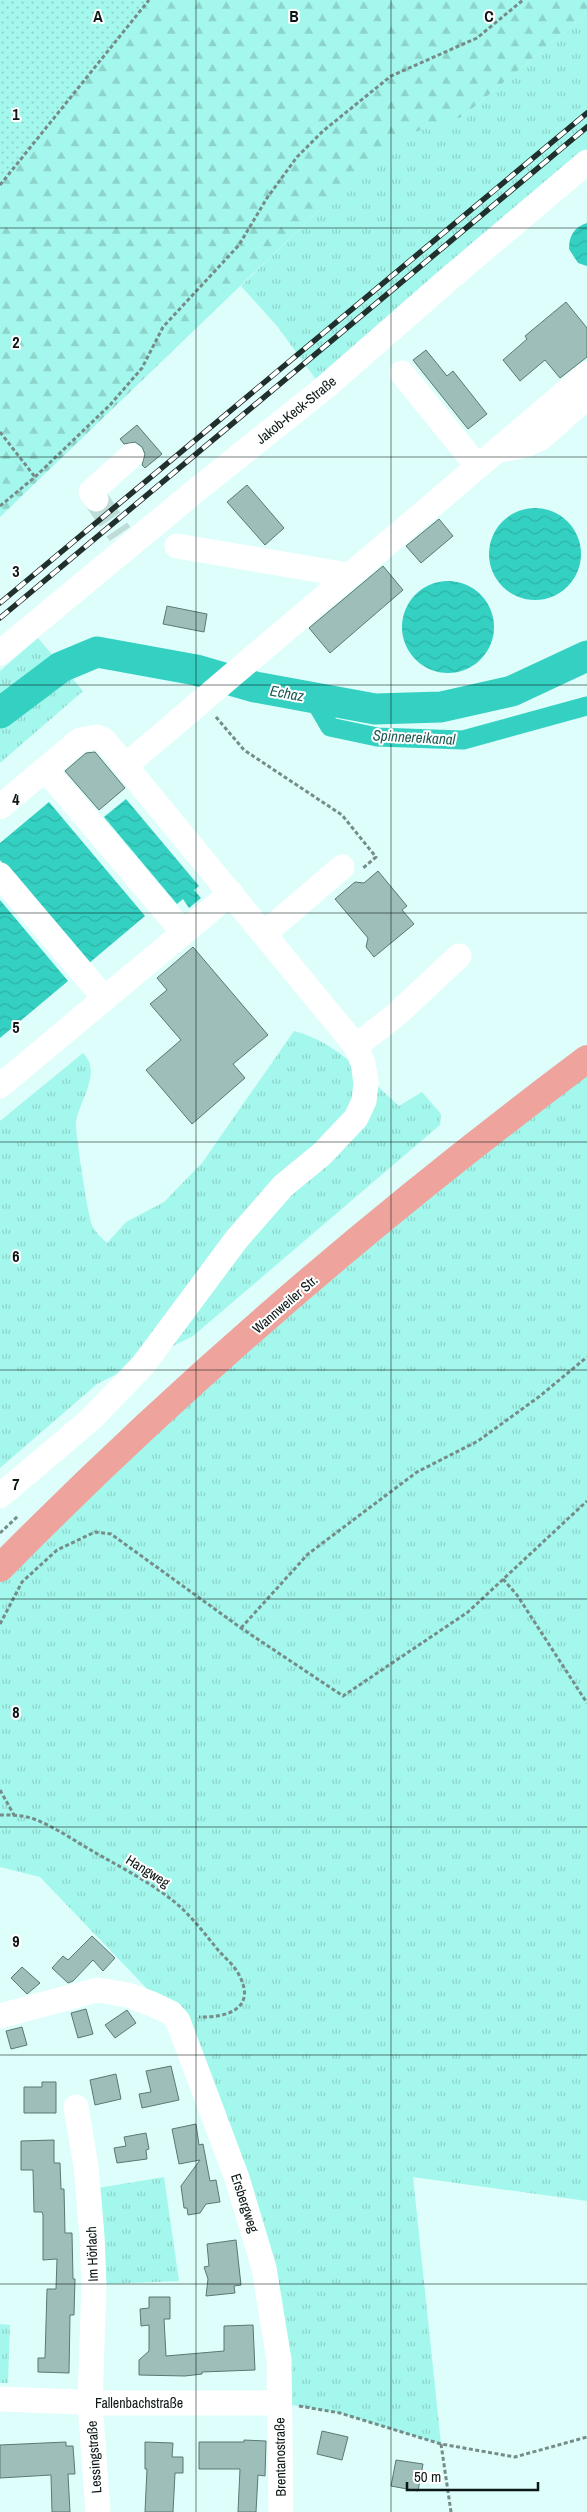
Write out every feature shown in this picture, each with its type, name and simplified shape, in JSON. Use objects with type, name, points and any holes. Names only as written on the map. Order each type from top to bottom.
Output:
[{"type":"main road","name":"Wannweiler Str.","points":[[0,1568],[174,1401],[304,1287],[500,1126],[587,1059]]},
{"type":"street","name":"Jakob-Keck-Straße","points":[[0,654],[109,562],[323,389],[587,162]]},
{"type":"street","points":[[402,373],[486,458]]},
{"type":"street","points":[[126,766],[348,575],[587,374]]},
{"type":"street","points":[[486,458],[541,438],[587,397]]},
{"type":"street","points":[[96,499],[91,492],[131,456]]},
{"type":"street","points":[[109,562],[109,554],[123,540],[120,534]]},
{"type":"street","points":[[177,546],[348,575]]},
{"type":"street","points":[[0,807],[80,740],[96,736],[104,740],[356,1046],[363,1064],[366,1083],[364,1101],[356,1118],[322,1154],[283,1186],[236,1240],[143,1365],[91,1419],[0,1496]]},
{"type":"street","points":[[45,769],[183,932]]},
{"type":"street","points":[[264,934],[342,867]]},
{"type":"street","points":[[0,875],[105,998]]},
{"type":"street","points":[[0,1086],[231,893]]},
{"type":"street","points":[[356,1046],[397,1014],[459,956]]},
{"type":"street","points":[[0,2016],[97,1990],[128,1995],[171,2013]]},
{"type":"street","name":"Ersbergweg","points":[[171,2013],[178,2021],[185,2037],[253,2224],[273,2314],[279,2360],[279,2403]]},
{"type":"street","name":"Im Hörlach","points":[[76,2107],[86,2166],[92,2236],[94,2285],[90,2402]]},
{"type":"street","name":"Fallenbachstraße","points":[[0,2399],[90,2402],[279,2403]]},
{"type":"street","name":"Lessingstraße","points":[[90,2402],[98,2512]]},
{"type":"street","name":"Brentanostraße","points":[[279,2403],[282,2472],[281,2512]]},
{"type":"path","points":[[0,185],[149,0]]},
{"type":"path","points":[[0,506],[36,477],[110,405],[142,368],[163,327],[239,246],[267,198],[296,157],[349,108],[391,76],[477,38],[523,0]]},
{"type":"path","points":[[0,432],[36,477]]},
{"type":"path","points":[[202,701],[244,750],[342,815],[376,857],[359,871],[342,867]]},
{"type":"path","points":[[241,1628],[308,1554],[417,1472],[478,1441],[540,1396],[587,1357]]},
{"type":"path","points":[[0,1624],[22,1582],[57,1550],[95,1532],[110,1534],[241,1628],[343,1696],[468,1612],[587,1501]]},
{"type":"path","points":[[503,1579],[517,1595],[587,1703]]},
{"type":"path","points":[[0,1790],[14,1815]]},
{"type":"path","name":"Hangweg","points":[[0,1816],[14,1815],[34,1819],[152,1885],[190,1916],[236,1970],[242,1982],[244,1996],[241,2004],[234,2012],[218,2018],[194,2017],[171,2013]]},
{"type":"path","points":[[279,2403],[340,2413],[441,2444],[515,2457],[587,2437]]},
{"type":"path","points":[[441,2444],[451,2512]]},
{"type":"green space","points":[[0,0],[149,0],[0,185]]},
{"type":"green space","points":[[149,0],[587,0],[587,13],[462,117],[393,139],[0,517],[0,185]]},
{"type":"green space","points":[[587,13],[587,162],[323,389],[277,326],[241,286],[393,138],[462,117]]},
{"type":"green space","points":[[38,638],[83,691],[0,763],[0,671]]},
{"type":"green space","points":[[294,1031],[310,1036],[338,1052],[363,1072],[399,1106],[422,1092],[441,1114],[440,1125],[193,1336],[97,1384],[0,1468],[0,1121],[83,1053],[89,1061],[91,1069],[88,1087],[76,1122],[78,1141],[90,1218],[96,1232],[107,1243],[126,1222],[164,1202],[202,1163]]},
{"type":"green space","points":[[587,1068],[587,2201],[413,2177],[441,2444],[340,2413],[279,2403],[279,2360],[178,2021],[40,1877],[0,1867],[0,1565],[306,1288]]},
{"type":"green space","points":[[164,2177],[179,2281],[105,2284],[98,2188]]},
{"type":"green space","points":[[0,2324],[10,2325],[8,2383],[0,2383]]},
{"type":"water","points":[[587,223],[587,266],[578,263],[569,249],[573,233]]},
{"type":"water","points":[[535,508],[553,511],[568,521],[578,536],[581,554],[578,572],[568,587],[553,597],[535,600],[517,597],[502,587],[492,572],[489,554],[492,536],[502,521],[517,511]]},
{"type":"water","points":[[448,581],[466,584],[481,594],[491,609],[494,627],[491,645],[481,660],[466,670],[448,673],[430,670],[415,660],[405,645],[402,627],[405,609],[415,594],[430,584]]},
{"type":"water","points":[[126,799],[199,886],[194,890],[201,898],[189,908],[183,899],[177,904],[104,817]]},
{"type":"water","points":[[49,802],[145,916],[88,964],[0,860],[0,843]]},
{"type":"water","points":[[0,900],[68,981],[0,1038]]},
{"type":"building","points":[[566,302],[587,328],[587,357],[560,378],[545,360],[520,381],[503,360],[527,339],[525,336]]},
{"type":"building","points":[[426,350],[447,376],[453,371],[487,414],[468,429],[413,360]]},
{"type":"building","points":[[137,425],[162,454],[145,468],[142,465],[145,454],[142,447],[135,442],[124,444],[120,439]]},
{"type":"building","points":[[247,485],[284,528],[265,545],[227,502]]},
{"type":"building","points":[[439,519],[453,536],[421,563],[406,546]]},
{"type":"building","points":[[383,566],[403,590],[330,653],[309,628]]},
{"type":"building","points":[[167,606],[207,614],[204,632],[163,624]]},
{"type":"building","points":[[95,752],[125,788],[99,810],[65,771],[86,753]]},
{"type":"building","points":[[378,871],[407,906],[402,910],[414,924],[374,957],[366,947],[368,938],[335,899],[355,882],[364,883]]},
{"type":"building","points":[[193,947],[268,1035],[233,1064],[245,1078],[192,1124],[146,1070],[181,1040],[150,1004],[167,990],[157,978]]},
{"type":"building","points":[[92,1936],[115,1958],[103,1971],[93,1960],[73,1981],[68,1983],[52,1968],[63,1956],[68,1960]]},
{"type":"building","points":[[22,1967],[40,1983],[27,1994],[11,1978]]},
{"type":"building","points":[[86,2009],[93,2034],[78,2038],[71,2013]]},
{"type":"building","points":[[127,2010],[136,2023],[115,2038],[105,2025]]},
{"type":"building","points":[[22,2027],[27,2045],[11,2049],[6,2031]]},
{"type":"building","points":[[171,2066],[179,2100],[142,2108],[139,2094],[151,2092],[146,2071]]},
{"type":"building","points":[[116,2074],[121,2099],[95,2105],[90,2080]]},
{"type":"building","points":[[42,2082],[56,2082],[56,2113],[24,2113],[24,2087],[42,2087]]},
{"type":"building","points":[[196,2124],[199,2145],[203,2144],[210,2181],[216,2180],[220,2202],[206,2204],[200,2213],[188,2215],[187,2208],[184,2208],[181,2186],[200,2160],[179,2164],[172,2129]]},
{"type":"building","points":[[146,2133],[149,2149],[146,2150],[147,2159],[117,2163],[114,2148],[126,2146],[124,2137]]},
{"type":"building","points":[[54,2140],[54,2163],[60,2163],[61,2189],[64,2189],[65,2233],[72,2233],[73,2279],[75,2279],[74,2315],[70,2315],[69,2373],[38,2372],[38,2358],[45,2358],[47,2289],[56,2289],[57,2259],[43,2260],[43,2215],[42,2212],[34,2212],[33,2170],[21,2170],[21,2141]]},
{"type":"building","points":[[236,2240],[241,2285],[234,2286],[235,2293],[206,2296],[208,2279],[204,2267],[209,2266],[207,2244]]},
{"type":"building","points":[[149,2297],[170,2297],[170,2319],[164,2319],[166,2356],[224,2351],[224,2326],[253,2325],[255,2370],[202,2372],[202,2374],[185,2376],[139,2375],[139,2360],[149,2351],[149,2325],[141,2326],[140,2309],[149,2308]]},
{"type":"building","points":[[322,2431],[348,2437],[342,2460],[317,2454]]},
{"type":"building","points":[[244,2440],[266,2441],[265,2476],[258,2475],[256,2512],[238,2512],[240,2469],[199,2469],[199,2442],[244,2442]]},
{"type":"building","points":[[66,2442],[66,2446],[73,2446],[75,2474],[68,2474],[70,2512],[52,2512],[51,2475],[0,2478],[0,2445]]},
{"type":"building","points":[[145,2442],[173,2443],[172,2457],[183,2457],[183,2473],[175,2473],[173,2512],[145,2512],[147,2469],[145,2469]]},
{"type":"building","points":[[396,2460],[423,2464],[418,2491],[391,2486]]},
{"type":"waterway","name":"Echaz","points":[[0,713],[61,667],[97,652],[196,670],[255,687],[375,709],[441,707],[512,691],[587,656]]},
{"type":"waterway","name":"Spinnereikanal","points":[[313,698],[330,727],[377,737],[463,740],[587,706]]},
{"type":"tunnel","points":[[96,499],[120,534]]},
{"type":"railway","points":[[0,603],[587,113]]},
{"type":"railway","points":[[0,618],[587,127]]}]
